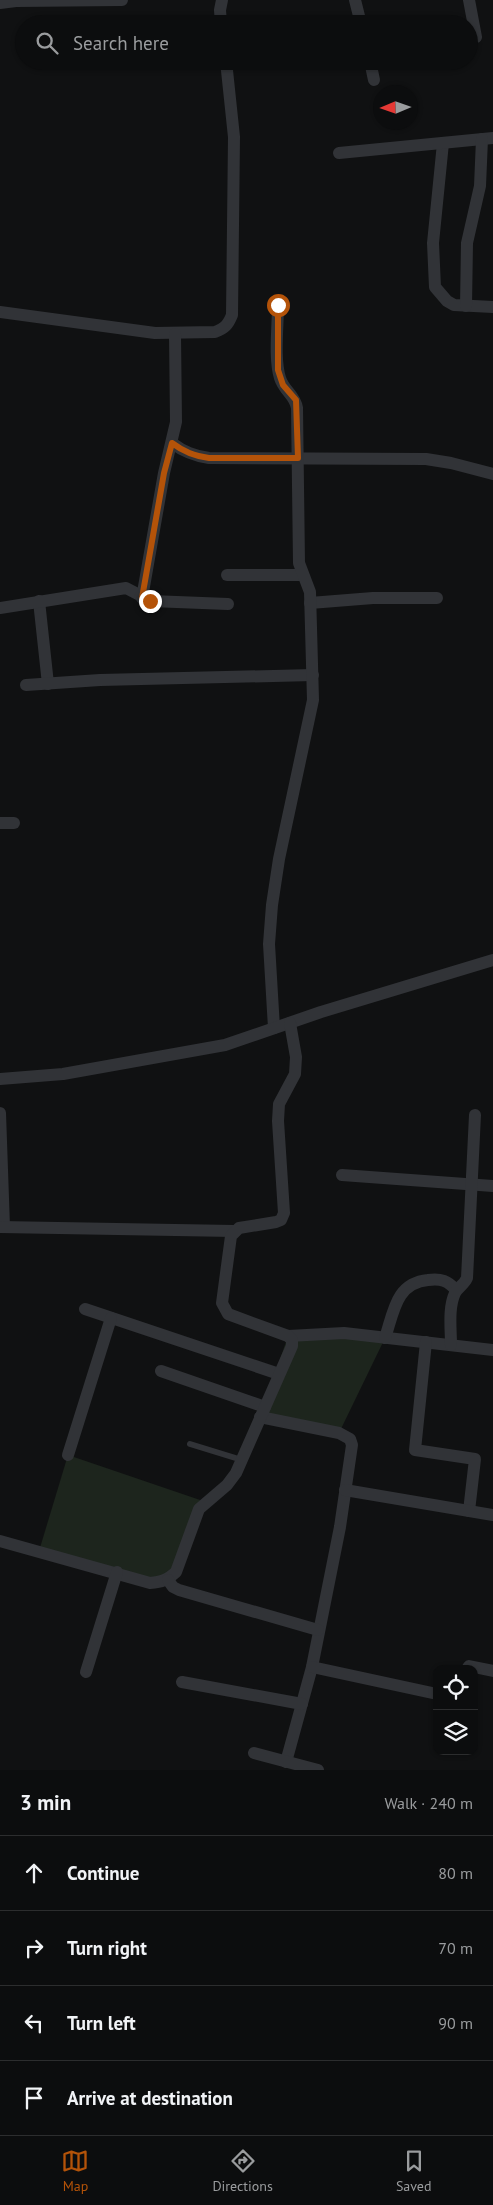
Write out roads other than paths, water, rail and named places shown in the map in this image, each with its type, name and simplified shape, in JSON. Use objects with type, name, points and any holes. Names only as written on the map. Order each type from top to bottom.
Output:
[{"type":"street","points":[[0,3],[16,1],[122,0]]},
{"type":"street","points":[[221,15],[222,0]]},
{"type":"street","points":[[356,0],[359,15]]},
{"type":"street","points":[[468,0],[471,15]]},
{"type":"street","points":[[0,312],[155,333],[215,332],[229,324],[232,315],[234,137],[227,70]]},
{"type":"street","points":[[372,70],[374,80]]},
{"type":"street","points":[[339,153],[487,139],[480,186],[467,243],[466,306]]},
{"type":"street","points":[[444,143],[433,243],[434,287],[447,301],[466,306],[493,307]]},
{"type":"street","points":[[274,1028],[269,944],[272,905],[279,859],[313,700],[310,592],[302,575],[300,563],[296,400],[283,385],[278,370],[278,305]]},
{"type":"street","points":[[142,598],[164,473],[176,422],[175,334]]},
{"type":"street","points":[[172,443],[183,451],[209,458],[426,459],[452,463],[493,474]]},
{"type":"street","points":[[227,575],[302,575]]},
{"type":"street","points":[[0,608],[126,588],[150,601],[228,604]]},
{"type":"street","points":[[310,603],[373,598],[436,598]]},
{"type":"street","points":[[40,601],[48,684]]},
{"type":"street","points":[[26,685],[100,680],[313,675]]},
{"type":"street","points":[[0,823],[14,823]]},
{"type":"street","points":[[0,1079],[63,1074],[225,1045],[493,960]]},
{"type":"street","points":[[290,1023],[296,1057],[294,1074],[279,1104],[278,1120],[284,1213],[281,1220],[276,1222],[239,1228],[234,1231],[231,1236],[222,1303],[224,1310],[228,1314],[288,1336],[337,1333],[493,1350]]},
{"type":"street","points":[[0,1113],[2,1227],[234,1231]]},
{"type":"street","points":[[451,1345],[452,1304],[456,1290],[464,1284],[467,1278],[475,1115]]},
{"type":"street","points":[[342,1175],[493,1186]]},
{"type":"street","points":[[385,1338],[399,1297],[406,1287],[417,1281],[438,1279],[449,1282],[456,1290]]},
{"type":"street","points":[[85,1309],[279,1374]]},
{"type":"street","points":[[68,1455],[111,1318]]},
{"type":"street","points":[[0,1541],[150,1582],[168,1580],[176,1572],[199,1509],[227,1485],[236,1473],[292,1346],[292,1340],[288,1336]]},
{"type":"street","points":[[426,1342],[415,1450],[476,1459],[470,1511]]},
{"type":"street","points":[[161,1371],[262,1412],[339,1433],[350,1439],[352,1445],[340,1527],[312,1667],[286,1762]]},
{"type":"street","points":[[345,1490],[493,1515]]},
{"type":"street","points":[[86,1672],[117,1572]]},
{"type":"street","points":[[168,1580],[178,1590],[318,1630]]},
{"type":"street","points":[[312,1667],[433,1693]]},
{"type":"street","points":[[478,1668],[493,1671]]},
{"type":"street","points":[[182,1682],[302,1704]]},
{"type":"street","points":[[254,1753],[318,1770]]},
{"type":"lane","points":[[190,1444],[242,1460]]}]
